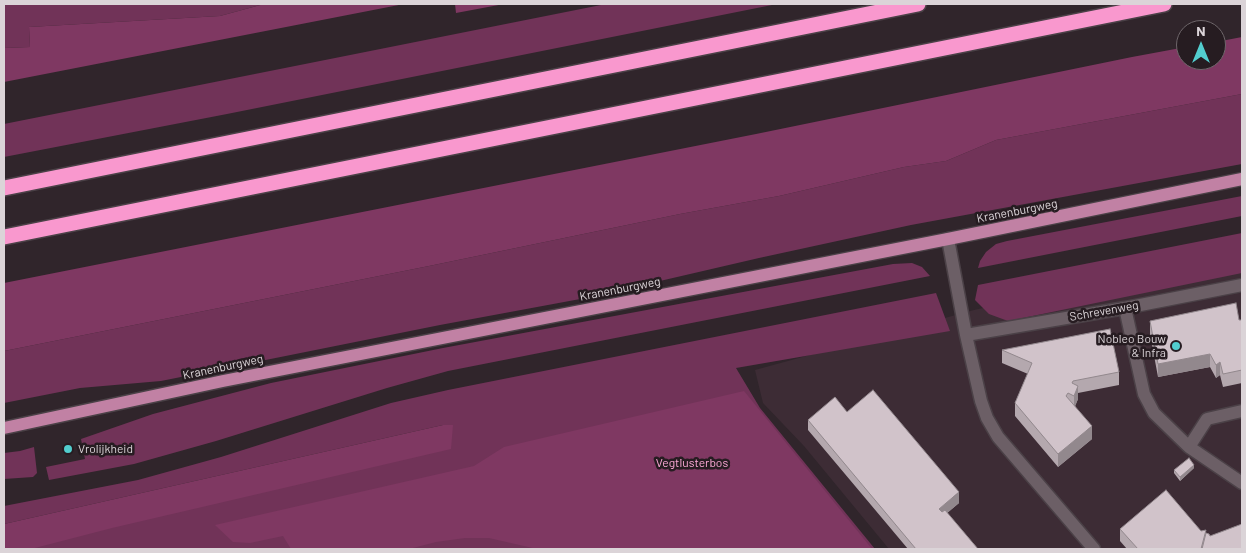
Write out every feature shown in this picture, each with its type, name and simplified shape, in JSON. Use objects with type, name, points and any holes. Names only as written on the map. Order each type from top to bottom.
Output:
[{"type":"highway","points":[[4,188],[918,4]]},
{"type":"highway","points":[[4,237],[1164,4]]},
{"type":"main road","name":"Kranenburgweg","points":[[4,428],[223,381],[1242,180]]},
{"type":"street","points":[[948,239],[966,335],[981,401],[987,418],[994,431],[1094,549]]},
{"type":"street","name":"Schrevenweg","points":[[966,335],[1125,308],[1242,284]]},
{"type":"street","points":[[1125,308],[1144,394],[1154,413],[1189,447],[1242,483]]},
{"type":"street","points":[[1189,447],[1207,419],[1242,411]]},
{"type":"street","points":[[1227,472],[1242,469]]},
{"type":"shaded area","points":[[1242,252],[1242,549],[889,549],[804,446],[763,403],[755,370],[974,310]]},
{"type":"green space","points":[[4,4],[264,4],[220,16],[29,27],[30,47],[4,48]]},
{"type":"green space","points":[[264,4],[404,4],[4,82],[4,48],[30,47],[29,27],[220,16]]},
{"type":"green space","points":[[455,4],[504,4],[456,13]]},
{"type":"green space","points":[[606,4],[777,4],[4,157],[4,124]]},
{"type":"green space","points":[[1242,37],[1242,94],[996,140],[946,161],[904,167],[779,196],[680,214],[4,351],[4,283],[1176,49],[1176,70],[1226,70],[1226,40]]},
{"type":"green space","points":[[1242,94],[1242,164],[911,225],[591,297],[161,381],[80,388],[4,403],[4,351],[680,214],[779,196],[904,167],[946,161],[996,140]]},
{"type":"green space","points":[[1242,196],[1242,216],[978,268],[986,252],[996,244],[1007,241]]},
{"type":"green space","points":[[1242,233],[1242,273],[1008,321],[989,314],[975,300],[978,285]]},
{"type":"green space","points":[[912,263],[922,267],[930,276],[448,371],[134,464],[49,480],[46,467],[85,459],[81,439],[153,414],[271,383],[443,348],[893,264]]},
{"type":"green space","name":"Vegtlusterbos","points":[[936,293],[950,331],[736,368],[760,408],[875,549],[4,549],[4,525],[453,425],[443,425],[4,524],[4,506],[138,480],[221,457],[391,403]]},
{"type":"green space","name":"Vegtlusterbos","points":[[744,391],[872,549],[537,549],[489,538],[465,538],[436,542],[409,549],[291,549],[283,536],[250,543],[233,542],[215,525],[474,466],[504,447]]},
{"type":"green space","points":[[443,425],[453,425],[451,449],[112,528],[31,549],[4,549],[4,524]]},
{"type":"green space","points":[[34,447],[37,473],[33,477],[4,479],[4,453]]},
{"type":"building","points":[[1236,303],[1239,320],[1242,320],[1242,370],[1223,374],[1220,362],[1216,365],[1210,354],[1158,364],[1150,321]]},
{"type":"building","points":[[1110,329],[1119,372],[1073,381],[1072,383],[1078,386],[1074,396],[1068,393],[1066,396],[1092,426],[1058,454],[1015,403],[1032,363],[1002,350]]},
{"type":"building","points":[[873,390],[959,492],[939,509],[942,512],[945,510],[978,549],[916,549],[808,420],[835,397],[847,412]]},
{"type":"building","points":[[1189,458],[1194,465],[1180,477],[1174,470]]},
{"type":"building","points":[[1166,490],[1201,531],[1206,530],[1201,549],[1138,549],[1120,529]]},
{"type":"building","points":[[1242,524],[1242,549],[1202,549],[1206,533],[1210,536]]},
{"type":"place","name":"Nobleo Bouw & Infra","points":[[1176,346]]},
{"type":"place","name":"Vrolijkheid","points":[[68,449]]}]
